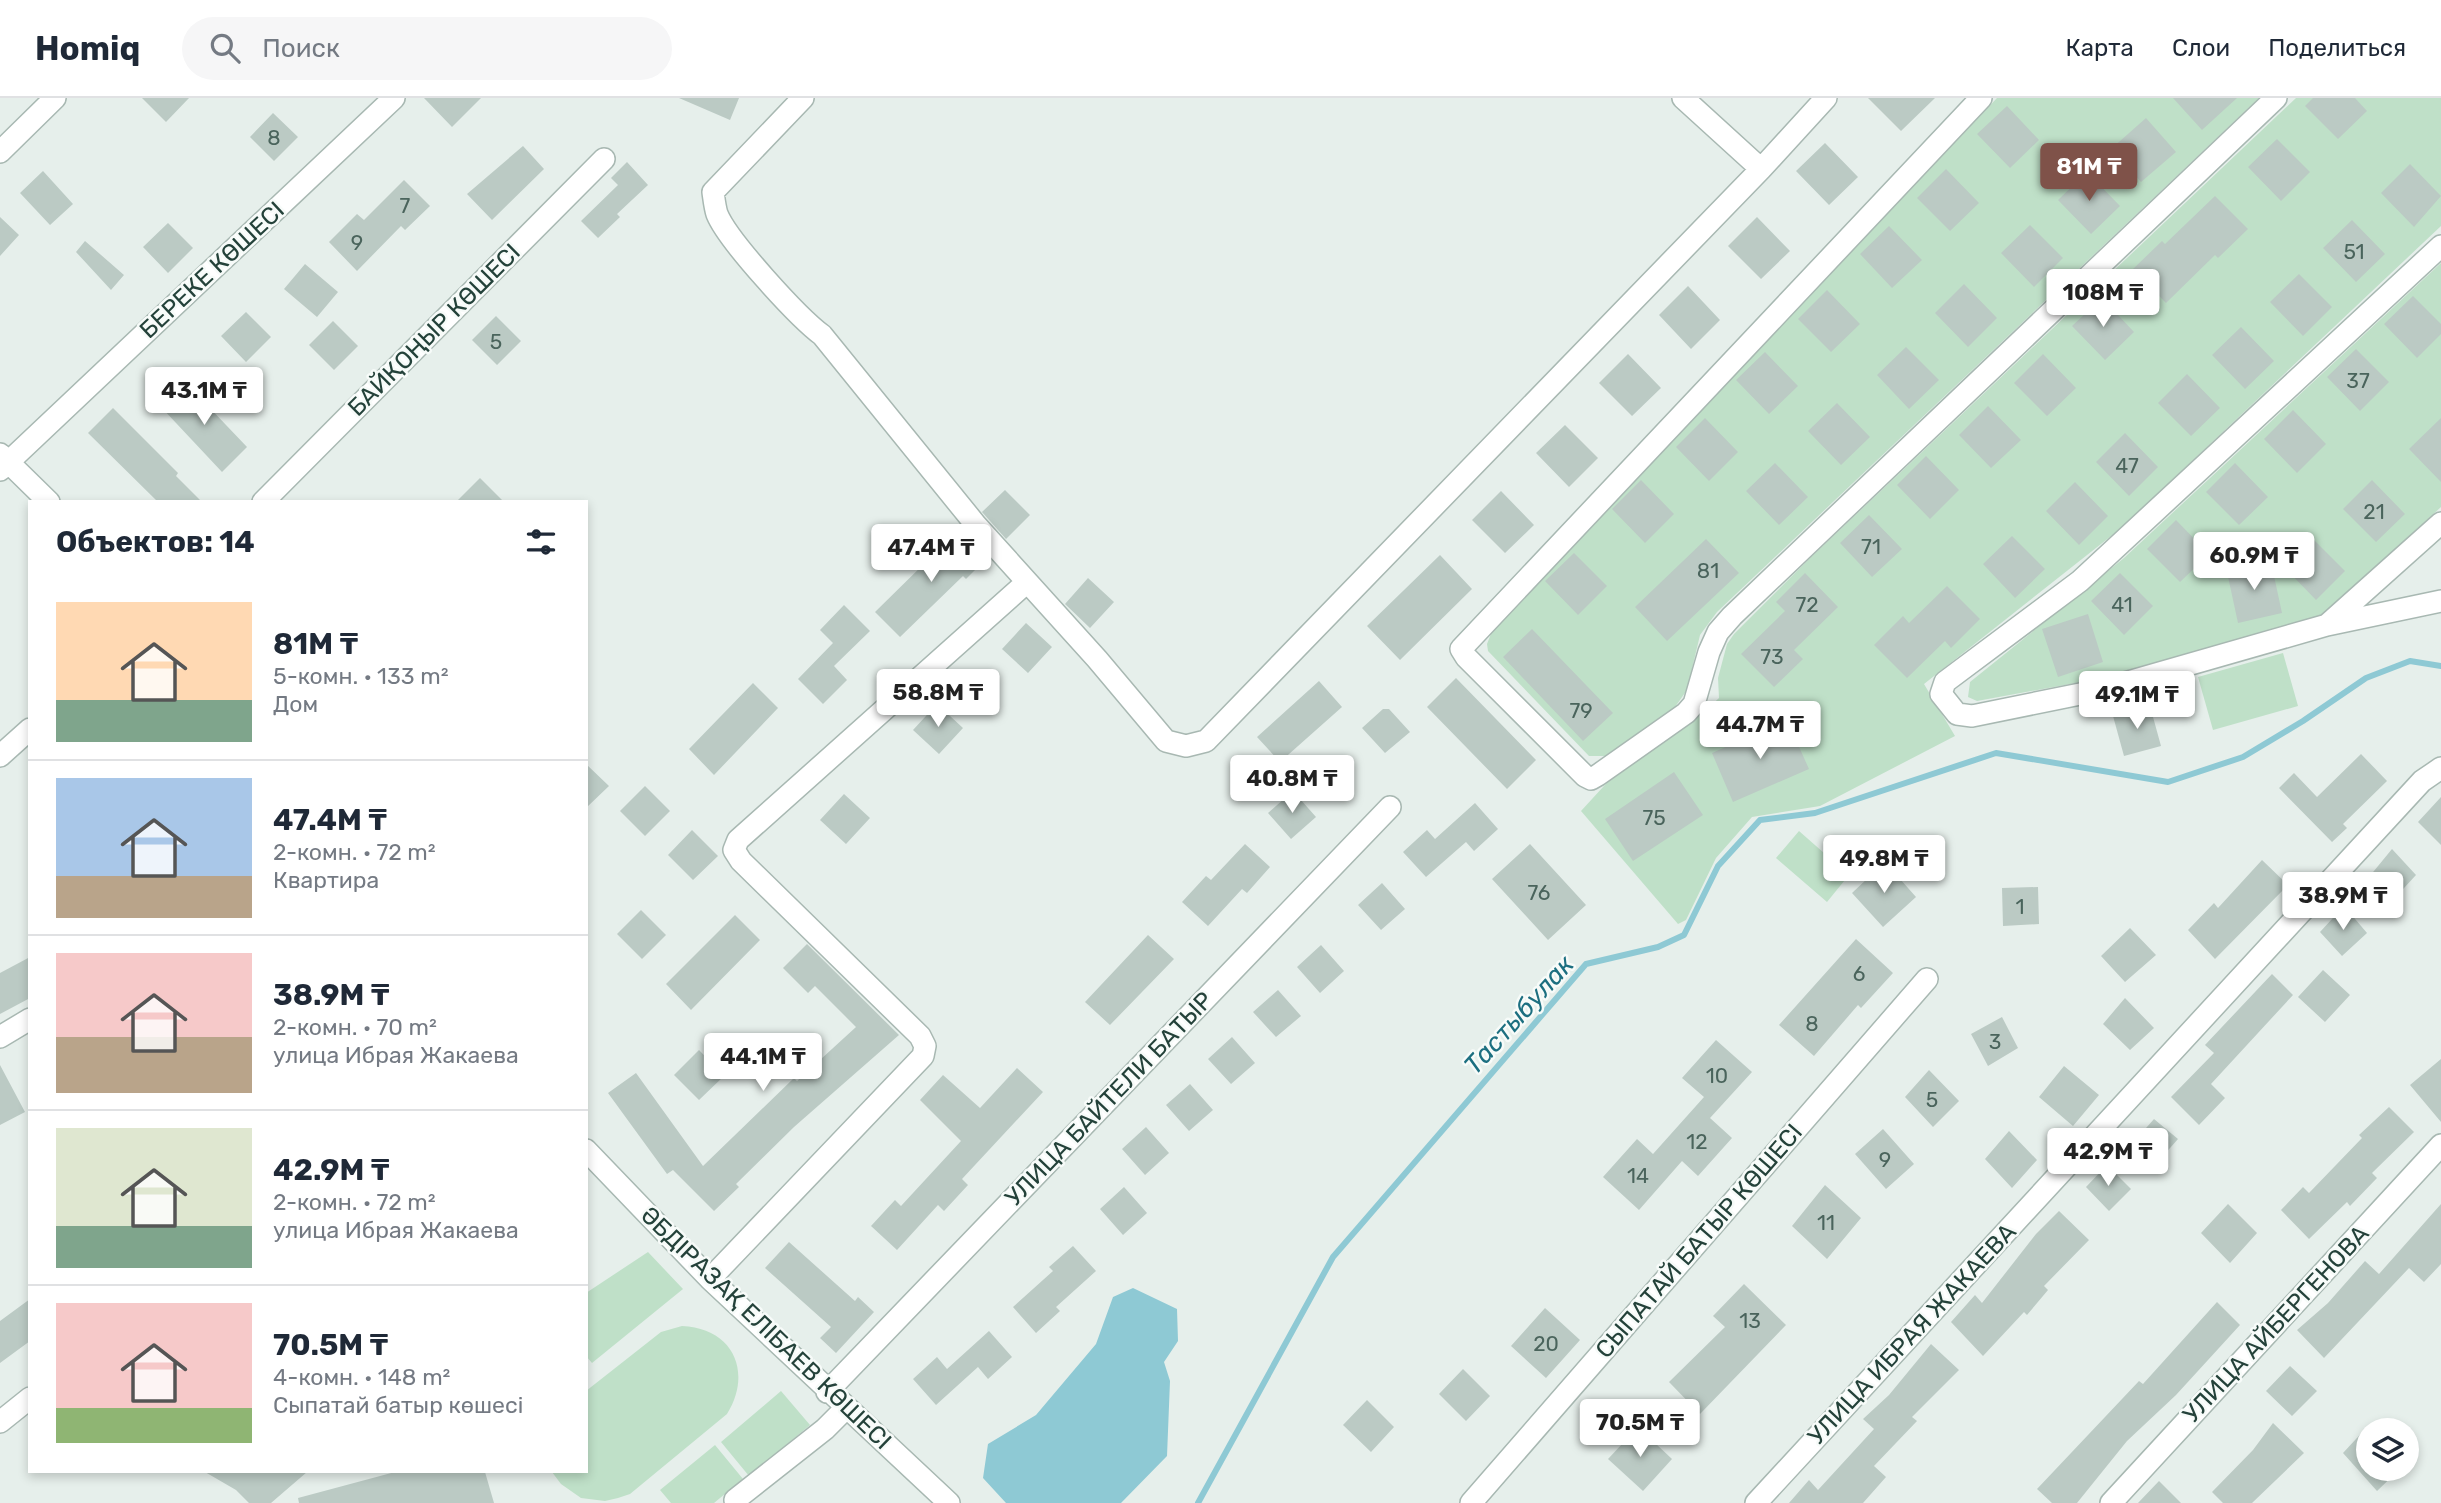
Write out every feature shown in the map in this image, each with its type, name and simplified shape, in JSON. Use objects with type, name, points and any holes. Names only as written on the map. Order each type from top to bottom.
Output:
[{"type":"street","points":[[0,152],[55,98]]},
{"type":"street","name":"БЕРЕКЕ КӨШЕСІ","points":[[3,462],[394,98]]},
{"type":"street","points":[[803,98],[713,192],[717,213],[729,233],[806,323],[822,335],[1026,583],[1097,659],[1166,741],[1186,746],[1206,741],[1761,169],[1826,98]]},
{"type":"street","points":[[1684,98],[1761,169]]},
{"type":"street","points":[[1981,98],[1461,649],[1585,776],[1591,779],[1598,775],[1686,713],[1694,704],[1718,632],[1732,616],[2276,98]]},
{"type":"street","name":"БАЙҚОҢЫР КӨШЕСІ","points":[[265,500],[604,159]]},
{"type":"street","points":[[2441,246],[2158,511],[2080,580],[1945,682],[1941,695],[1957,714],[1972,716],[2100,690],[2327,625],[2441,601]]},
{"type":"street","points":[[3,462],[47,500]]},
{"type":"street","points":[[2327,625],[2441,523]]},
{"type":"street","points":[[710,1279],[923,1056],[925,1046],[920,1036],[741,861],[734,850],[738,840],[1026,583]]},
{"type":"street","points":[[0,756],[28,731]]},
{"type":"street","name":"УЛИЦА ИБРАЯ ЖАКАЕВА","points":[[1756,1503],[2422,781],[2441,768]]},
{"type":"street","name":"УЛИЦА БАЙТЕЛИ БАТЫР","points":[[827,1392],[1390,807]]},
{"type":"street","name":"СЫПАТАЙ БАТЫР КӨШЕСІ","points":[[1471,1503],[1927,979]]},
{"type":"street","points":[[0,1037],[28,1020]]},
{"type":"street","name":"УЛИЦА АЙБЕРГЕНОВА","points":[[2111,1503],[2441,1145]]},
{"type":"street","name":"ӘБДІРАЗАҚ ЕЛІБАЕВ КӨШЕСІ","points":[[588,1152],[710,1279],[827,1392],[949,1503]]},
{"type":"street","points":[[0,1422],[28,1400]]},
{"type":"street","points":[[735,1500],[825,1429],[846,1408]]},
{"type":"green space","points":[[1997,98],[2259,98],[1717,612],[1700,635],[1687,690],[1675,707],[1605,756],[1589,756],[1488,651],[1487,644],[1492,631]]},
{"type":"green space","points":[[2296,98],[2441,98],[2441,226],[2120,529],[1924,684],[1955,736],[1820,806],[1752,817],[1716,858],[1686,920],[1678,924],[1581,811],[1614,775],[1701,715],[1719,698],[1718,678],[1727,644],[1809,559]]},
{"type":"green space","points":[[2441,263],[2441,507],[2322,616],[2097,679],[1977,701],[1968,697],[1970,682],[2124,558]]},
{"type":"green space","points":[[2283,653],[2298,706],[2213,730],[2198,677]]},
{"type":"green space","points":[[1799,831],[1849,875],[1827,902],[1776,858]]},
{"type":"green space","points":[[648,1252],[683,1289],[592,1363],[588,1358],[588,1292]]},
{"type":"green space","points":[[682,1326],[700,1329],[726,1344],[738,1368],[735,1398],[727,1414],[630,1494],[605,1501],[581,1498],[561,1484],[553,1473],[588,1473],[588,1389],[661,1332]]},
{"type":"green space","points":[[781,1391],[810,1425],[749,1476],[721,1442]]},
{"type":"green space","points":[[715,1445],[743,1479],[714,1503],[671,1503],[660,1490]]},
{"type":"water","points":[[1133,1288],[1177,1309],[1178,1341],[1164,1362],[1170,1381],[1167,1456],[1121,1503],[1006,1503],[983,1478],[988,1444],[1036,1415],[1096,1344],[1113,1297]]},
{"type":"building","points":[[142,98],[189,98],[166,122]]},
{"type":"building","points":[[424,98],[481,98],[452,127]]},
{"type":"building","points":[[679,98],[739,98],[730,120]]},
{"type":"building","points":[[1868,98],[1935,98],[1901,131]]},
{"type":"building","points":[[2173,98],[2237,98],[2202,130]]},
{"type":"building","points":[[2313,98],[2355,98],[2367,111],[2338,139],[2305,106]]},
{"type":"building","points":[[2007,106],[2039,140],[2010,168],[1977,134]]},
{"type":"building","points":[[273,113],[298,137],[274,161],[250,137]]},
{"type":"building","points":[[2146,118],[2176,152],[2141,182],[2111,149]]},
{"type":"building","points":[[2277,139],[2310,172],[2281,201],[2248,167]]},
{"type":"building","points":[[1825,143],[1858,177],[1829,205],[1796,171]]},
{"type":"building","points":[[523,146],[544,169],[492,220],[467,194]]},
{"type":"building","points":[[627,162],[648,185],[617,214],[620,217],[598,238],[581,221],[618,185],[611,178]]},
{"type":"building","points":[[2410,164],[2441,196],[2414,227],[2381,193]]},
{"type":"building","points":[[1946,169],[1979,203],[1950,231],[1917,198]]},
{"type":"building","points":[[43,171],[73,204],[50,225],[20,193]]},
{"type":"building","points":[[2087,172],[2120,206],[2091,234],[2058,200]]},
{"type":"building","points":[[404,180],[430,206],[405,230],[401,226],[357,271],[329,242],[357,214],[364,220]]},
{"type":"building","points":[[2215,196],[2248,229],[2218,258],[2215,255],[2166,303],[2133,269],[2162,241],[2165,244]]},
{"type":"building","points":[[0,217],[19,235],[0,256]]},
{"type":"building","points":[[1757,217],[1790,251],[1761,279],[1728,246]]},
{"type":"building","points":[[2352,220],[2385,254],[2356,282],[2323,248]]},
{"type":"building","points":[[168,223],[193,248],[168,273],[143,247]]},
{"type":"building","points":[[2030,225],[2063,258],[2034,287],[2001,253]]},
{"type":"building","points":[[1889,226],[1922,260],[1892,288],[1860,254]]},
{"type":"building","points":[[85,241],[124,275],[111,290],[76,252]]},
{"type":"building","points":[[305,264],[338,292],[317,317],[284,289]]},
{"type":"building","points":[[2299,274],[2332,307],[2303,336],[2270,302]]},
{"type":"building","points":[[1964,284],[1997,318],[1968,347],[1935,313]]},
{"type":"building","points":[[1688,286],[1720,320],[1691,349],[1659,315]]},
{"type":"building","points":[[1827,290],[1860,324],[1831,352],[1798,319]]},
{"type":"building","points":[[2413,296],[2441,324],[2441,334],[2417,358],[2384,324]]},
{"type":"building","points":[[2102,298],[2134,332],[2105,360],[2072,326]]},
{"type":"building","points":[[246,312],[271,337],[246,362],[221,336]]},
{"type":"building","points":[[496,316],[521,341],[497,365],[472,340]]},
{"type":"building","points":[[333,321],[358,346],[334,370],[309,345]]},
{"type":"building","points":[[2241,327],[2274,361],[2245,389],[2212,355]]},
{"type":"building","points":[[1906,347],[1939,380],[1909,409],[1877,375]]},
{"type":"building","points":[[2356,349],[2389,382],[2360,411],[2327,377]]},
{"type":"building","points":[[1765,352],[1798,386],[1769,414],[1736,380]]},
{"type":"building","points":[[1628,354],[1661,388],[1632,416],[1599,383]]},
{"type":"building","points":[[2043,354],[2076,388],[2047,416],[2014,383]]},
{"type":"building","points":[[2187,374],[2220,408],[2191,436],[2158,403]]},
{"type":"building","points":[[185,382],[247,447],[222,472],[161,407]]},
{"type":"building","points":[[1837,403],[1870,437],[1841,465],[1808,431]]},
{"type":"building","points":[[1988,406],[2021,440],[1991,468],[1959,435]]},
{"type":"building","points":[[113,408],[178,473],[176,476],[200,500],[156,500],[88,433]]},
{"type":"building","points":[[2293,410],[2326,444],[2297,473],[2264,439]]},
{"type":"building","points":[[1705,418],[1738,452],[1709,481],[1676,447]]},
{"type":"building","points":[[2441,418],[2441,482],[2409,449]]},
{"type":"building","points":[[1565,425],[1598,458],[1569,487],[1536,453]]},
{"type":"building","points":[[2125,433],[2158,467],[2129,496],[2096,462]]},
{"type":"building","points":[[1926,456],[1959,490],[1930,519],[1897,485]]},
{"type":"building","points":[[1775,463],[1808,497],[1779,525],[1746,491]]},
{"type":"building","points":[[2235,463],[2268,497],[2239,525],[2206,492]]},
{"type":"building","points":[[480,478],[502,500],[458,500]]},
{"type":"building","points":[[1641,480],[1674,514],[1645,543],[1612,509]]},
{"type":"building","points":[[2372,480],[2405,514],[2376,542],[2343,509]]},
{"type":"building","points":[[2075,482],[2108,516],[2079,545],[2046,511]]},
{"type":"building","points":[[1005,490],[1030,515],[1006,539],[982,512]]},
{"type":"building","points":[[1501,491],[1534,525],[1505,553],[1472,520]]},
{"type":"building","points":[[1869,515],[1902,549],[1872,577],[1840,543]]},
{"type":"building","points":[[2176,520],[2209,554],[2180,582],[2147,549]]},
{"type":"building","points":[[964,531],[988,557],[966,579],[963,576],[900,637],[875,612],[935,553],[938,557]]},
{"type":"building","points":[[2012,536],[2045,569],[2015,598],[1983,564]]},
{"type":"building","points":[[2312,538],[2345,571],[2316,600],[2283,566]]},
{"type":"building","points":[[1706,539],[1739,573],[1667,641],[1635,607]]},
{"type":"building","points":[[1574,553],[1607,586],[1578,615],[1545,581]]},
{"type":"building","points":[[1440,555],[1472,589],[1400,660],[1367,626]]},
{"type":"building","points":[[2271,562],[2282,613],[2238,623],[2227,572]]},
{"type":"building","points":[[1805,573],[1838,607],[1794,650],[1803,659],[1774,687],[1741,654],[1785,611],[1776,602]]},
{"type":"building","points":[[2120,573],[2153,606],[2124,635],[2091,601]]},
{"type":"building","points":[[1088,578],[1114,602],[1090,628],[1065,604]]},
{"type":"building","points":[[1947,586],[1980,619],[1951,648],[1945,641],[1907,678],[1874,645],[1903,616],[1909,623]]},
{"type":"building","points":[[844,605],[870,631],[834,666],[847,680],[823,704],[798,679],[833,643],[820,630]]},
{"type":"building","points":[[2088,614],[2103,662],[2058,677],[2042,629]]},
{"type":"building","points":[[1026,623],[1052,647],[1028,673],[1002,649]]},
{"type":"building","points":[[1532,629],[1613,713],[1583,741],[1503,657]]},
{"type":"building","points":[[1456,678],[1536,760],[1507,789],[1427,707]]},
{"type":"building","points":[[1319,681],[1342,707],[1280,762],[1257,737]]},
{"type":"building","points":[[753,683],[778,708],[714,775],[689,749]]},
{"type":"building","points":[[937,704],[963,728],[939,754],[913,730]]},
{"type":"building","points":[[2150,706],[2161,746],[2124,756],[2113,716]]},
{"type":"building","points":[[1383,709],[1389,709],[1410,732],[1385,753],[1362,728]]},
{"type":"building","points":[[1787,720],[1809,769],[1733,802],[1712,753]]},
{"type":"building","points":[[2361,754],[2387,781],[2343,824],[2347,828],[2332,842],[2279,788],[2294,773],[2317,797]]},
{"type":"building","points":[[588,766],[609,786],[588,806]]},
{"type":"building","points":[[1674,772],[1703,815],[1633,861],[1605,819]]},
{"type":"building","points":[[645,786],[670,811],[645,836],[620,811]]},
{"type":"building","points":[[1293,791],[1316,817],[1291,839],[1268,813]]},
{"type":"building","points":[[844,794],[870,818],[846,844],[820,820]]},
{"type":"building","points":[[2441,797],[2441,845],[2418,822]]},
{"type":"building","points":[[1475,803],[1498,829],[1474,851],[1466,842],[1426,877],[1403,852],[1427,830],[1435,839]]},
{"type":"building","points":[[692,830],[718,856],[693,880],[668,855]]},
{"type":"building","points":[[1245,844],[1270,867],[1247,893],[1242,889],[1208,926],[1182,902],[1206,876],[1211,880]]},
{"type":"building","points":[[1530,844],[1586,905],[1548,940],[1492,879]]},
{"type":"building","points":[[2392,849],[2416,875],[2392,901],[2369,877]]},
{"type":"building","points":[[2262,860],[2288,885],[2215,959],[2188,930],[2214,903],[2218,908]]},
{"type":"building","points":[[1885,862],[1916,897],[1883,927],[1852,893]]},
{"type":"building","points":[[1382,883],[1405,909],[1381,930],[1358,905]]},
{"type":"building","points":[[2038,887],[2039,924],[2003,926],[2002,888]]},
{"type":"building","points":[[2344,906],[2367,933],[2342,956],[2320,932]]},
{"type":"building","points":[[641,910],[666,935],[642,959],[617,934]]},
{"type":"building","points":[[735,915],[760,940],[691,1010],[666,984]]},
{"type":"building","points":[[2130,928],[2156,955],[2125,982],[2101,956]]},
{"type":"building","points":[[1148,935],[1174,959],[1110,1025],[1085,1002]]},
{"type":"building","points":[[1856,939],[1893,973],[1861,1008],[1858,1005],[1814,1056],[1779,1025]]},
{"type":"building","points":[[807,944],[899,1035],[794,1127],[736,1184],[739,1187],[714,1211],[673,1170],[667,1174],[608,1093],[636,1073],[703,1166],[794,1078],[797,1081],[856,1027],[815,986],[808,993],[783,968]]},
{"type":"building","points":[[1321,945],[1344,971],[1320,993],[1297,967]]},
{"type":"building","points":[[28,958],[28,999],[0,1014],[0,973]]},
{"type":"building","points":[[2323,970],[2350,995],[2325,1022],[2298,997]]},
{"type":"building","points":[[2272,974],[2293,995],[2211,1084],[2225,1098],[2199,1125],[2171,1097],[2214,1053],[2205,1045]]},
{"type":"building","points":[[1278,990],[1301,1016],[1276,1037],[1253,1012]]},
{"type":"building","points":[[2125,998],[2154,1028],[2130,1050],[2103,1024]]},
{"type":"building","points":[[2002,1017],[2018,1048],[1988,1066],[1971,1034]]},
{"type":"building","points":[[1232,1037],[1255,1063],[1231,1084],[1208,1059]]},
{"type":"building","points":[[1716,1040],[1752,1072],[1710,1118],[1732,1138],[1698,1176],[1682,1161],[1639,1210],[1603,1177],[1637,1139],[1653,1154],[1704,1097],[1682,1078]]},
{"type":"building","points":[[699,1050],[724,1076],[699,1100],[674,1075]]},
{"type":"building","points":[[2441,1059],[2441,1122],[2410,1085]]},
{"type":"building","points":[[0,1065],[25,1112],[0,1125]]},
{"type":"building","points":[[2064,1066],[2099,1095],[2073,1126],[2039,1097]]},
{"type":"building","points":[[1017,1068],[1043,1092],[962,1179],[968,1185],[944,1211],[938,1205],[897,1250],[871,1226],[895,1200],[901,1206],[961,1141],[920,1100],[943,1075],[980,1108]]},
{"type":"building","points":[[1929,1070],[1959,1101],[1933,1127],[1905,1097]]},
{"type":"building","points":[[1190,1084],[1213,1110],[1189,1131],[1166,1105]]},
{"type":"building","points":[[2389,1107],[2414,1132],[2372,1173],[2377,1178],[2350,1206],[2347,1202],[2309,1239],[2281,1210],[2303,1187],[2309,1193],[2362,1138],[2359,1135]]},
{"type":"building","points":[[2154,1119],[2178,1139],[2155,1165],[2131,1145]]},
{"type":"building","points":[[1146,1127],[1169,1153],[1145,1175],[1122,1149]]},
{"type":"building","points":[[1883,1129],[1914,1164],[1886,1189],[1855,1154]]},
{"type":"building","points":[[2009,1131],[2037,1160],[2012,1188],[1985,1159]]},
{"type":"building","points":[[2107,1165],[2131,1189],[2109,1211],[2086,1187]]},
{"type":"building","points":[[1825,1185],[1861,1218],[1827,1259],[1792,1226]]},
{"type":"building","points":[[1124,1187],[1147,1213],[1123,1235],[1100,1209]]},
{"type":"building","points":[[2228,1204],[2257,1233],[2230,1263],[2201,1233]]},
{"type":"building","points":[[2441,1204],[2441,1264],[2424,1282],[2409,1268],[2324,1358],[2297,1330],[2328,1303],[2365,1261],[2379,1274]]},
{"type":"building","points":[[2059,1211],[2089,1240],[2044,1286],[2048,1290],[2027,1315],[2024,1312],[1983,1356],[1951,1322],[1975,1295],[1982,1303],[2036,1234]]},
{"type":"building","points":[[789,1242],[855,1301],[858,1297],[874,1312],[836,1353],[820,1338],[831,1327],[765,1268]]},
{"type":"building","points":[[1073,1246],[1096,1271],[1056,1307],[1060,1311],[1036,1333],[1013,1307],[1053,1271],[1049,1267]]},
{"type":"building","points":[[1744,1284],[1786,1325],[1700,1414],[1669,1382],[1725,1327],[1713,1316]]},
{"type":"building","points":[[28,1300],[28,1342],[0,1363],[0,1321]]},
{"type":"building","points":[[2217,1302],[2240,1325],[2176,1395],[2127,1441],[2077,1503],[2052,1503],[2037,1489],[2139,1381],[2143,1384]]},
{"type":"building","points":[[1545,1308],[1580,1340],[1546,1378],[1511,1346]]},
{"type":"building","points":[[989,1331],[1012,1357],[988,1379],[978,1367],[936,1405],[913,1379],[937,1357],[947,1369]]},
{"type":"building","points":[[1931,1344],[1959,1370],[1912,1417],[1917,1421],[1874,1466],[1886,1477],[1863,1503],[1789,1503],[1809,1480],[1818,1490],[1874,1429],[1863,1419],[1889,1395]]},
{"type":"building","points":[[2290,1366],[2317,1391],[2292,1416],[2266,1391]]},
{"type":"building","points":[[1463,1369],[1490,1396],[1466,1421],[1439,1394]]},
{"type":"building","points":[[1367,1400],[1394,1427],[1371,1452],[1343,1425]]},
{"type":"building","points":[[2273,1423],[2304,1453],[2252,1503],[2223,1503],[2212,1492],[2253,1450]]},
{"type":"building","points":[[1638,1427],[1672,1459],[1643,1491],[1608,1459]]},
{"type":"building","points":[[2356,1439],[2356,1468],[2343,1453]]},
{"type":"building","points":[[207,1473],[306,1473],[271,1503],[249,1503],[236,1490]]},
{"type":"building","points":[[391,1473],[485,1473],[494,1503],[299,1503],[298,1498]]},
{"type":"building","points":[[2159,1481],[2181,1503],[2138,1503]]},
{"type":"building","points":[[2368,1481],[2387,1481],[2377,1491]]},
{"type":"waterway","name":"Тастыбулак","points":[[1198,1503],[1333,1257],[1586,964],[1658,947],[1684,935],[1718,866],[1760,820],[1815,813],[1996,753],[2168,782],[2243,757],[2303,721],[2366,678],[2410,661],[2441,666]]}]
